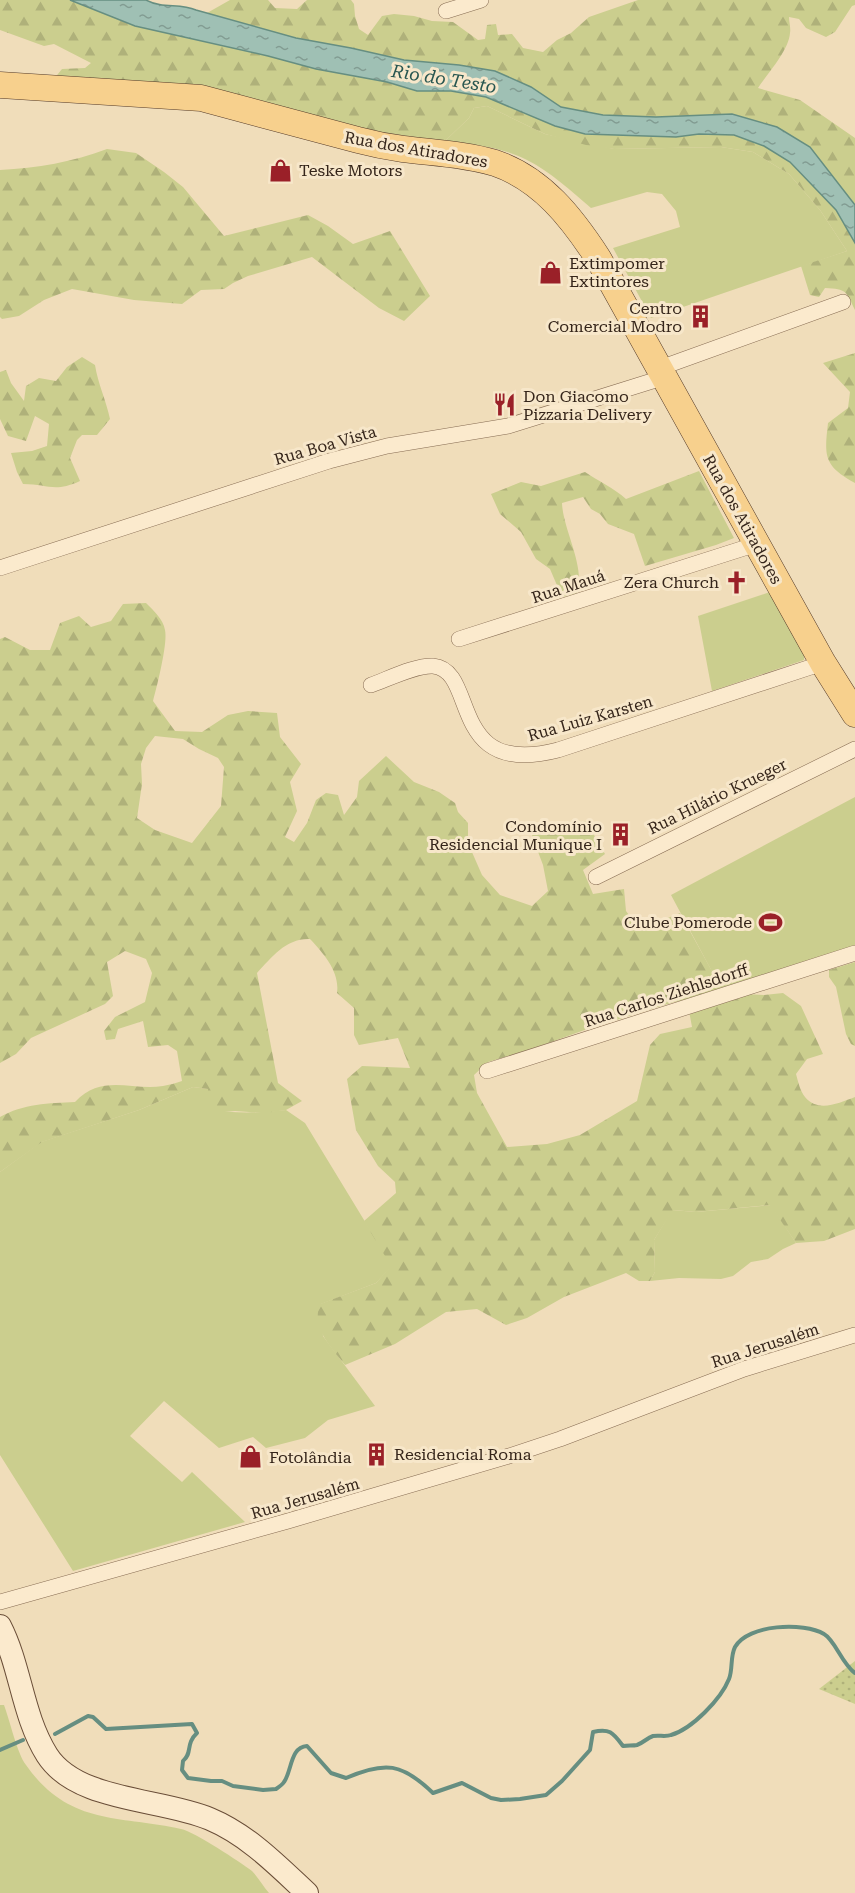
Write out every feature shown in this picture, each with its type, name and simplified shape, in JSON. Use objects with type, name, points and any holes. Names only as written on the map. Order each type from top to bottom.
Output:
[{"type":"main road","name":"Rua dos Atiradores","points":[[0,85],[201,98],[384,146],[474,158],[512,171],[532,183],[562,208],[598,258],[823,663],[855,714]]},
{"type":"street","points":[[446,11],[481,0]]},
{"type":"street","name":"Rua Boa Vista","points":[[0,568],[329,461],[387,446],[508,426],[662,372],[843,302]]},
{"type":"street","name":"Rua Mauá","points":[[459,639],[758,544]]},
{"type":"street","name":"Rua Luiz Karsten","points":[[371,685],[422,667],[434,666],[444,670],[456,684],[472,723],[489,745],[500,752],[527,756],[558,750],[823,663]]},
{"type":"street","name":"Rua Hilário Krueger","points":[[596,877],[855,749]]},
{"type":"street","name":"Rua Carlos Ziehlsdorff","points":[[487,1071],[855,953]]},
{"type":"street","name":"Rua Jerusalém","points":[[0,1602],[498,1460],[560,1439],[744,1369],[855,1335]]},
{"type":"street","points":[[0,1626],[34,1729],[48,1756],[62,1771],[79,1784],[106,1793],[191,1812],[230,1828],[260,1850],[307,1893]]},
{"type":"green space","points":[[0,0],[70,0],[135,26],[316,69],[387,82],[417,91],[451,91],[486,97],[585,134],[676,137],[699,134],[734,135],[764,146],[790,162],[836,210],[855,243],[855,310],[842,290],[825,288],[819,297],[810,295],[801,266],[847,251],[820,210],[789,174],[753,152],[721,147],[614,149],[586,145],[545,134],[487,106],[474,108],[469,118],[444,142],[53,80],[62,69],[85,68],[91,63],[54,44],[44,46],[0,30]]},
{"type":"green space","points":[[230,0],[268,0],[275,8],[297,9],[307,0],[351,0],[354,4],[359,29],[368,35],[382,16],[394,14],[432,21],[453,22],[478,40],[485,39],[487,25],[496,24],[498,35],[512,34],[523,48],[543,52],[557,40],[571,33],[589,17],[638,0],[855,0],[855,5],[852,6],[835,32],[826,37],[806,28],[799,19],[789,17],[790,31],[786,47],[758,88],[800,100],[855,138],[855,205],[810,147],[777,127],[732,114],[656,117],[603,115],[561,107],[531,87],[459,65],[404,60],[296,38],[207,13]]},
{"type":"green space","points":[[487,106],[545,134],[614,149],[721,147],[753,152],[789,174],[820,210],[847,251],[651,318],[613,248],[680,227],[676,211],[662,194],[647,192],[591,208],[553,176],[517,156],[487,147],[444,142],[469,118],[474,108]]},
{"type":"green space","points":[[107,149],[136,153],[164,172],[183,187],[224,236],[308,215],[353,244],[390,231],[430,296],[404,321],[379,308],[312,257],[248,276],[224,289],[201,290],[182,304],[134,300],[72,289],[44,300],[19,316],[2,319],[0,317],[0,170],[55,164]]},
{"type":"green space","points":[[855,353],[855,483],[837,471],[828,459],[826,444],[828,423],[848,408],[850,392],[823,363]]},
{"type":"green space","points":[[82,357],[95,365],[110,419],[97,435],[82,435],[77,440],[70,458],[80,481],[64,487],[23,484],[11,453],[32,451],[47,446],[49,424],[35,416],[26,441],[8,436],[0,419],[0,372],[6,370],[11,383],[24,401],[26,386],[39,378],[56,381],[67,367]]},
{"type":"green space","points":[[699,471],[734,538],[645,566],[634,534],[608,524],[600,514],[591,509],[583,497],[562,503],[579,572],[579,583],[577,593],[562,597],[550,569],[536,559],[521,532],[500,514],[491,494],[521,482],[541,486],[585,472],[626,499]]},
{"type":"green space","points":[[770,592],[804,654],[804,660],[712,691],[698,616]]},
{"type":"green space","points":[[146,603],[158,615],[164,626],[166,636],[164,654],[153,701],[175,731],[202,732],[228,715],[248,711],[277,713],[280,737],[301,764],[290,782],[297,811],[285,837],[294,842],[307,823],[316,800],[326,793],[338,795],[344,815],[357,797],[359,781],[386,756],[414,782],[439,792],[455,803],[458,812],[468,823],[468,843],[482,875],[500,895],[532,906],[548,891],[543,865],[532,836],[538,823],[586,821],[605,854],[583,870],[593,894],[624,889],[626,911],[635,923],[648,926],[680,913],[724,993],[764,995],[783,993],[801,1006],[823,1054],[807,1059],[796,1074],[803,1095],[810,1102],[822,1106],[855,1097],[855,1229],[824,1241],[796,1243],[770,1205],[696,1212],[673,1210],[654,1240],[655,1272],[650,1281],[639,1281],[626,1273],[564,1297],[527,1318],[506,1325],[477,1309],[446,1312],[395,1344],[345,1365],[320,1329],[318,1313],[320,1304],[376,1283],[391,1266],[364,1221],[396,1193],[395,1182],[378,1166],[356,1130],[347,1079],[362,1066],[410,1068],[398,1038],[359,1045],[354,1035],[354,1008],[337,993],[333,971],[310,939],[287,945],[257,973],[278,1083],[302,1101],[286,1110],[265,1113],[235,1111],[214,1113],[208,1110],[208,1089],[193,1087],[139,1110],[42,1142],[0,1172],[0,1117],[27,1107],[75,1102],[85,1093],[106,1086],[151,1087],[182,1081],[177,1051],[168,1045],[148,1047],[143,1021],[118,1029],[115,1039],[106,1040],[104,1031],[115,1017],[145,1002],[152,973],[146,959],[125,951],[107,962],[113,996],[105,1004],[31,1038],[16,1054],[0,1063],[0,639],[5,637],[30,650],[50,650],[60,623],[79,616],[91,627],[111,621],[123,604]],"holes":[[[155,736],[183,739],[218,758],[224,767],[221,806],[192,843],[155,830],[137,818],[142,784],[141,764],[146,748]],[[687,1000],[692,1027],[660,1034],[650,1045],[637,1101],[580,1135],[547,1144],[507,1147],[477,1093],[474,1075],[488,1062],[590,1028]]]},
{"type":"green space","name":"Clube Pomerode","points":[[855,797],[855,949],[724,994],[671,895]]},
{"type":"green space","points":[[855,962],[855,1046],[851,1044],[846,1034],[836,987],[829,977],[829,970]]},
{"type":"green space","points":[[193,1087],[208,1089],[208,1109],[227,1112],[286,1110],[305,1123],[392,1266],[376,1283],[321,1304],[323,1336],[375,1406],[328,1420],[305,1438],[266,1448],[253,1437],[219,1448],[164,1401],[130,1436],[182,1482],[192,1472],[245,1522],[73,1571],[0,1455],[0,1172],[41,1142],[139,1110]]},
{"type":"green space","points":[[771,1205],[796,1243],[768,1259],[751,1262],[733,1276],[721,1279],[679,1278],[650,1281],[655,1272],[654,1240],[672,1210],[696,1212]]},
{"type":"green space","points":[[855,1661],[855,1704],[819,1689]]},
{"type":"green space","points":[[0,1705],[4,1705],[26,1765],[42,1785],[60,1799],[96,1815],[188,1831],[252,1871],[269,1893],[0,1893]]},
{"type":"water","name":"Rio do Testo","points":[[70,0],[146,0],[152,3],[190,8],[296,38],[404,60],[495,71],[531,87],[561,107],[603,115],[656,117],[732,114],[777,127],[810,147],[855,205],[855,243],[836,210],[790,162],[764,146],[734,135],[699,134],[676,137],[585,134],[555,126],[486,97],[451,91],[417,91],[387,82],[316,69],[135,26]]},
{"type":"waterway","points":[[55,1734],[88,1716],[93,1717],[106,1729],[192,1724],[197,1733],[191,1741],[182,1770],[188,1778],[222,1781],[233,1786],[263,1790],[276,1789],[287,1777],[297,1750],[307,1746],[331,1773],[346,1778],[372,1769],[392,1768],[412,1776],[433,1793],[462,1783],[491,1798],[520,1799],[546,1795],[562,1781],[590,1750],[593,1732],[607,1731],[614,1735],[623,1746],[639,1744],[653,1736],[669,1736],[688,1727],[720,1695],[729,1679],[735,1647],[742,1639],[752,1634],[777,1627],[815,1630],[828,1637],[846,1664],[855,1673]]},
{"type":"waterway","points":[[0,1750],[23,1740]]},
{"type":"place","name":"Teske Motors","points":[[281,170]]},
{"type":"place","name":"Extimpomer Extintores","points":[[551,272]]},
{"type":"place","name":"Centro Comercial Modro","points":[[700,317]]},
{"type":"place","name":"Don Giacomo Pizzaria Delivery","points":[[505,405]]},
{"type":"place","name":"Zera Church","points":[[737,582]]},
{"type":"place","name":"Condomínio Residencial Munique I","points":[[620,835]]},
{"type":"place","name":"Clube Pomerode","points":[[770,922]]},
{"type":"place","name":"Residencial Roma","points":[[376,1454]]},
{"type":"place","name":"Fotolândia","points":[[251,1457]]}]
